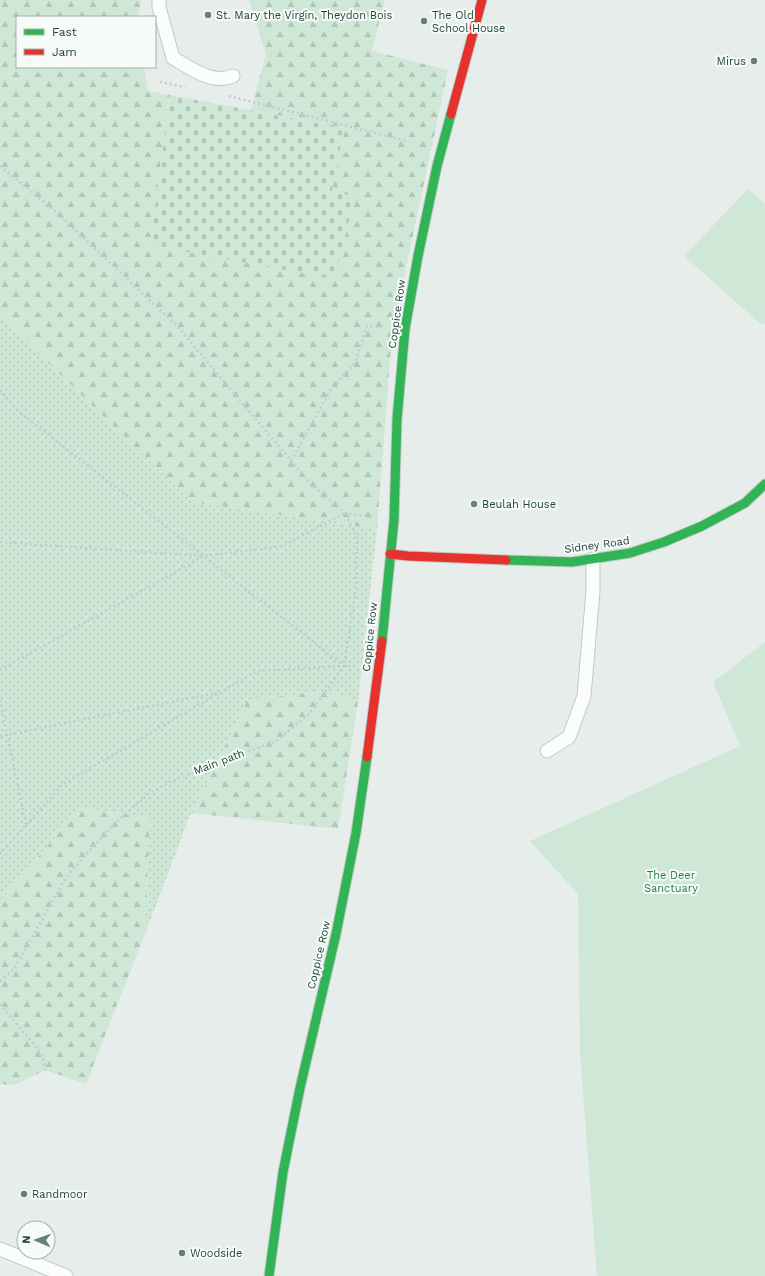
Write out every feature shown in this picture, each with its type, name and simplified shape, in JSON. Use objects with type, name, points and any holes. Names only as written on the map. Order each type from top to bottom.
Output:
[{"type":"main road","name":"Coppice Row","points":[[269,1276],[283,1172],[336,934],[356,833],[380,667],[394,520],[397,419],[405,329],[418,256],[437,166],[482,0]]},
{"type":"main road","name":"Sidney Road","points":[[390,554],[408,556],[572,562],[630,553],[664,542],[702,526],[745,503],[765,484]]},
{"type":"lane","points":[[159,0],[159,7],[173,58],[200,73],[214,78],[226,79],[233,76]]},
{"type":"lane","points":[[547,751],[569,737],[584,696],[593,591],[592,559]]},
{"type":"lane","points":[[0,1249],[66,1276]]},
{"type":"path","points":[[160,82],[191,88]]},
{"type":"path","points":[[222,95],[407,141]]},
{"type":"path","points":[[0,166],[54,210],[177,326],[310,483],[345,513],[394,520]]},
{"type":"path","points":[[291,461],[330,391],[355,362],[367,326],[405,329]]},
{"type":"path","points":[[0,390],[18,411],[344,666]]},
{"type":"path","points":[[0,542],[204,556],[282,546],[345,513]]},
{"type":"path","name":"Main path","points":[[0,981],[14,969],[66,877],[112,826],[147,795],[169,782],[276,740],[309,714],[344,666],[356,589],[357,537],[345,513]]},
{"type":"path","points":[[0,670],[204,556]]},
{"type":"path","points":[[0,854],[63,784],[257,672],[344,666]]},
{"type":"path","points":[[0,736],[220,693]]},
{"type":"path","points":[[0,700],[26,825]]},
{"type":"path","points":[[0,1004],[42,1054],[45,1070]]},
{"type":"green space","points":[[0,0],[141,0],[138,16],[16,16],[16,68],[144,68],[148,91],[170,95],[150,245],[334,278],[355,197],[332,191],[344,128],[251,110],[266,54],[249,0],[385,0],[372,51],[448,70],[392,334],[377,529],[192,502],[0,316]]},
{"type":"green space","points":[[170,95],[344,128],[332,191],[355,197],[334,279],[150,245]]},
{"type":"green space","points":[[748,189],[765,204],[765,323],[762,325],[684,256]]},
{"type":"green space","points":[[0,316],[192,502],[377,529],[358,702],[327,691],[248,700],[191,813],[145,934],[150,818],[80,808],[0,901]]},
{"type":"green space","name":"The Deer Sanctuary","points":[[765,642],[765,1276],[597,1276],[580,1052],[578,894],[530,841],[740,746],[713,682]]},
{"type":"green space","points":[[327,691],[358,702],[338,829],[191,813],[248,700]]},
{"type":"green space","points":[[80,808],[150,818],[145,934],[86,1084],[45,1070],[15,1085],[0,1084],[0,901]]},
{"type":"traffic: fast","points":[[382,641],[394,520],[397,419],[405,329],[418,256],[437,166],[451,114]]},
{"type":"traffic: fast","points":[[506,560],[572,562],[630,553],[664,542],[702,526],[745,503],[765,484]]},
{"type":"traffic: fast","points":[[269,1276],[283,1172],[300,1088],[336,934],[356,833],[367,757]]},
{"type":"traffic: jam","points":[[451,114],[482,0]]},
{"type":"traffic: jam","points":[[390,554],[506,560]]},
{"type":"traffic: jam","points":[[367,757],[382,641]]},
{"type":"place","name":"St. Mary the Virgin, Theydon Bois","points":[[208,15]]},
{"type":"place","name":"The Old School House","points":[[424,21]]},
{"type":"place","name":"Mirus","points":[[754,61]]},
{"type":"place","name":"Beulah House","points":[[474,504]]},
{"type":"place","name":"Randmoor","points":[[24,1194]]},
{"type":"place","name":"Woodside","points":[[182,1253]]}]
